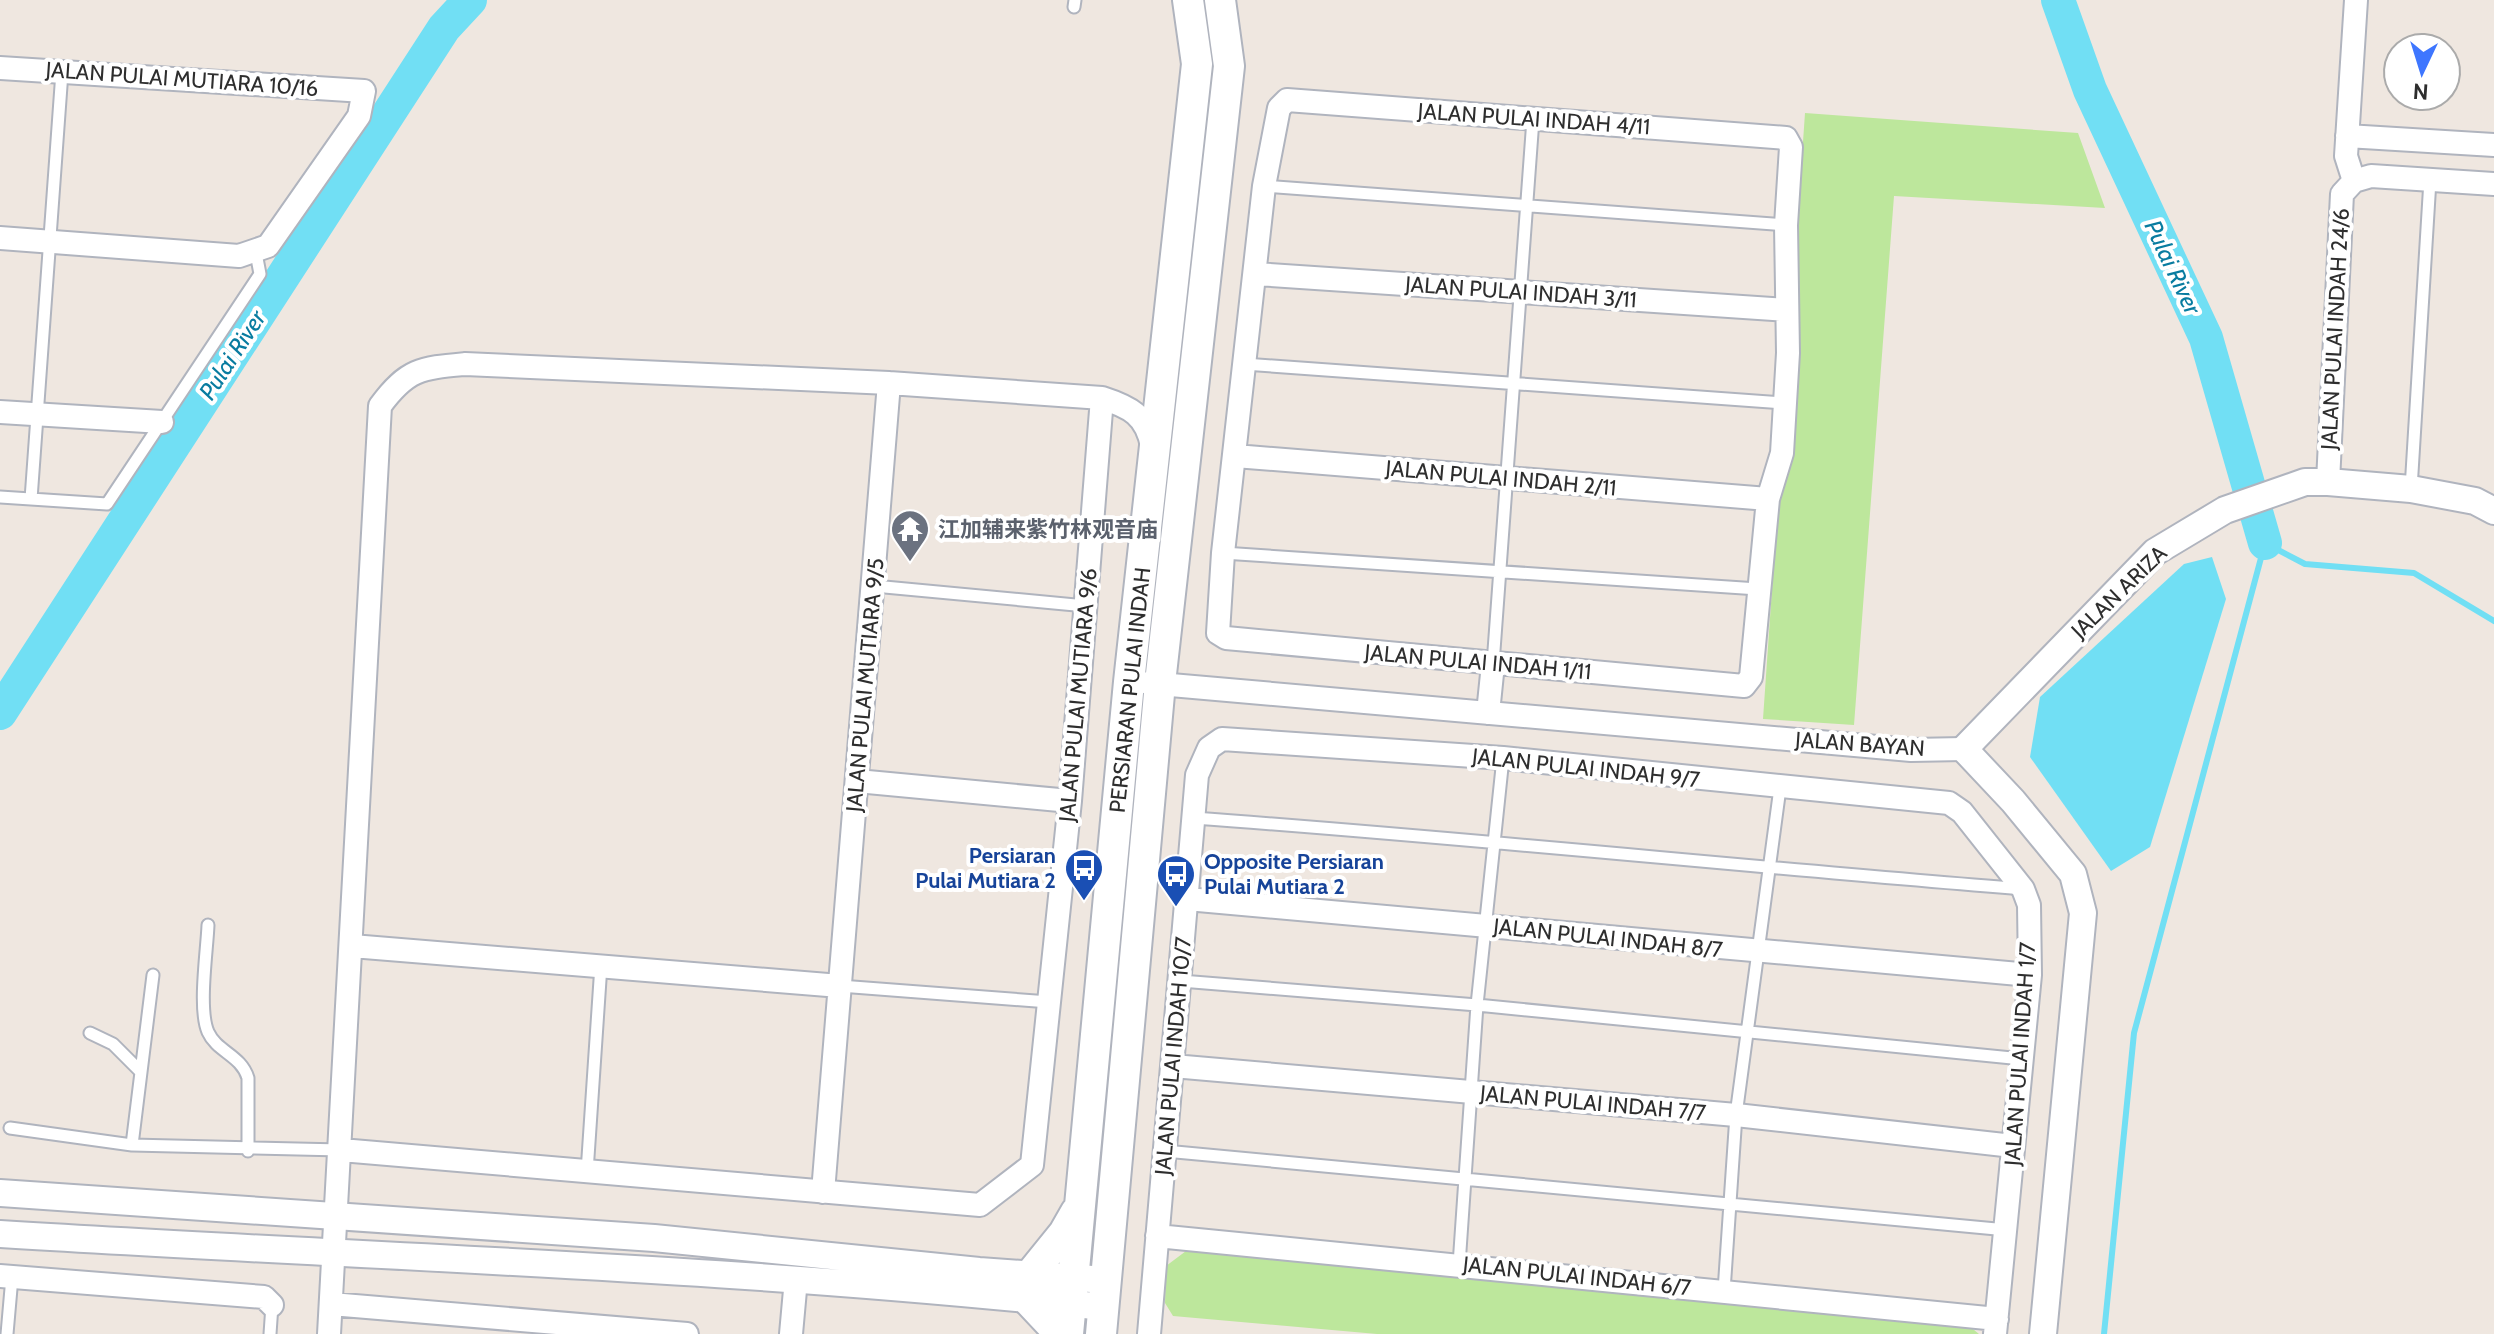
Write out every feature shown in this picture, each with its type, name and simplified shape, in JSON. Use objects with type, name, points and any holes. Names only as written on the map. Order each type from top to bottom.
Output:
[{"type":"main road","name":"PERSIARAN PULAI INDAH","points":[[1068,1334],[1129,682],[1197,64],[1188,0]]},
{"type":"main road","name":"PERSIARAN PULAI INDAH","points":[[1103,1307],[1160,683],[1229,66],[1220,0]]},
{"type":"main road","points":[[1060,1334],[1029,1287],[1079,1206]]},
{"type":"street","points":[[2356,0],[2346,161],[2354,181],[2371,176],[2494,184]]},
{"type":"street","name":"JALAN PULAI MUTIARA 10/16","points":[[0,68],[364,91],[359,116],[268,246],[256,253]]},
{"type":"street","name":"JALAN PULAI INDAH 4/11","points":[[1264,186],[1279,108],[1287,100],[1786,138],[1791,147],[1786,225]]},
{"type":"street","points":[[2347,136],[2494,145]]},
{"type":"street","name":"JALAN PULAI INDAH 24/6","points":[[2317,482],[2341,200],[2354,181]]},
{"type":"street","points":[[1223,553],[1264,186]]},
{"type":"street","points":[[1758,589],[1768,499],[1782,453],[1787,310],[1786,225]]},
{"type":"street","points":[[0,238],[239,256],[256,253]]},
{"type":"street","name":"JALAN PULAI INDAH 3/11","points":[[1256,274],[1787,310]]},
{"type":"street","points":[[329,1334],[336,1252],[380,406],[397,382],[421,368],[465,364],[889,383],[1102,398],[1131,408],[1144,422],[1154,459]]},
{"type":"street","name":"JALAN PULAI MUTIARA 9/5","points":[[823,1192],[889,383]]},
{"type":"street","name":"JALAN PULAI MUTIARA 9/6","points":[[823,1192],[980,1205],[1032,1165],[1070,801],[1102,398]]},
{"type":"street","points":[[0,412],[162,422]]},
{"type":"street","name":"JALAN PULAI INDAH 2/11","points":[[1235,456],[1768,499]]},
{"type":"street","name":"JALAN ARIZA","points":[[1964,749],[2155,552],[2225,510],[2317,482],[2411,489],[2475,501],[2494,511]]},
{"type":"street","name":"JALAN PULAI INDAH 1/11","points":[[1223,553],[1217,629],[1226,638],[1744,686],[1751,677],[1758,589]]},
{"type":"street","points":[[1488,713],[1493,664]]},
{"type":"street","name":"JALAN BAYAN","points":[[1129,682],[1911,750],[1964,749]]},
{"type":"street","name":"JALAN PULAI INDAH 9/7","points":[[1222,739],[1503,758],[1949,803]]},
{"type":"street","name":"JALAN PULAI INDAH 10/7","points":[[1155,1333],[1157,1236],[1197,775],[1209,748],[1222,739]]},
{"type":"street","points":[[1964,749],[2013,801],[2073,874],[2083,913],[2043,1334]]},
{"type":"street","points":[[857,781],[1070,801]]},
{"type":"street","name":"JALAN PULAI INDAH 1/7","points":[[1949,803],[1962,812],[2023,889],[2029,905],[2030,975],[1996,1326]]},
{"type":"street","name":"JALAN PULAI INDAH 8/7","points":[[1187,899],[2030,975]]},
{"type":"street","points":[[352,946],[601,964],[840,986]]},
{"type":"street","name":"JALAN PULAI INDAH 7/7","points":[[1173,1066],[1736,1115],[2013,1146]]},
{"type":"street","points":[[341,1150],[823,1192]]},
{"type":"street","points":[[0,1193],[338,1213],[654,1238],[1072,1291],[1103,1307]]},
{"type":"street","points":[[0,1234],[796,1279],[1029,1287]]},
{"type":"street","name":"JALAN PULAI INDAH 6/7","points":[[1157,1236],[1724,1291],[1996,1326]]},
{"type":"street","points":[[6,1277],[264,1297],[272,1305]]},
{"type":"street","points":[[791,1334],[796,1279]]},
{"type":"street","points":[[331,1304],[687,1334]]},
{"type":"lane","points":[[31,499],[62,72]]},
{"type":"lane","points":[[1493,664],[1533,119]]},
{"type":"lane","points":[[2411,489],[2430,180]]},
{"type":"lane","points":[[1264,186],[1786,225]]},
{"type":"lane","points":[[0,497],[107,504],[260,274],[256,253]]},
{"type":"lane","points":[[1244,364],[1784,403]]},
{"type":"lane","points":[[1223,553],[1758,589]]},
{"type":"lane","points":[[874,586],[1086,606]]},
{"type":"lane","points":[[1459,1265],[1477,1005],[1497,840],[1503,758]]},
{"type":"lane","points":[[1724,1291],[1736,1115],[1780,788]]},
{"type":"lane","points":[[1193,818],[1497,840],[1768,869],[2023,889]]},
{"type":"lane","points":[[208,925],[205,1018],[214,1040],[244,1067],[248,1078],[248,1151]]},
{"type":"lane","points":[[587,1172],[601,964]]},
{"type":"lane","points":[[132,1145],[153,975]]},
{"type":"lane","points":[[1181,981],[1477,1005],[2022,1059]]},
{"type":"lane","points":[[840,986],[1049,1002]]},
{"type":"lane","points":[[90,1033],[113,1044],[141,1072]]},
{"type":"lane","points":[[10,1128],[132,1145],[248,1151],[341,1150]]},
{"type":"lane","points":[[1165,1151],[2007,1230]]},
{"type":"lane","points":[[6,1277],[7,1334]]},
{"type":"lane","points":[[270,1334],[272,1305]]},
{"type":"green space","points":[[1805,113],[2078,133],[2105,208],[1894,196],[1854,725],[1763,719]]},
{"type":"green space","points":[[1186,1251],[1968,1325],[1979,1334],[1377,1334],[1173,1316],[1165,1303],[1166,1266]]},
{"type":"water","points":[[2212,557],[2226,599],[2150,847],[2111,871],[2030,757],[2040,697],[2184,564]]},
{"type":"waterway","name":"Pulai River","points":[[0,713],[444,28],[470,0]]},
{"type":"waterway","name":"Pulai River","points":[[2058,0],[2090,90],[2206,338],[2265,543]]},
{"type":"waterway","points":[[2104,1334],[2134,1033],[2265,543],[2305,564],[2414,573],[2494,621]]},
{"type":"place","name":"江加辅来紫竹林观音庙","points":[[910,563]]},
{"type":"place","name":"Persiaran Pulai Mutiara 2","points":[[1084,902]]},
{"type":"place","name":"Opposite Persiaran Pulai Mutiara 2","points":[[1176,908]]}]
